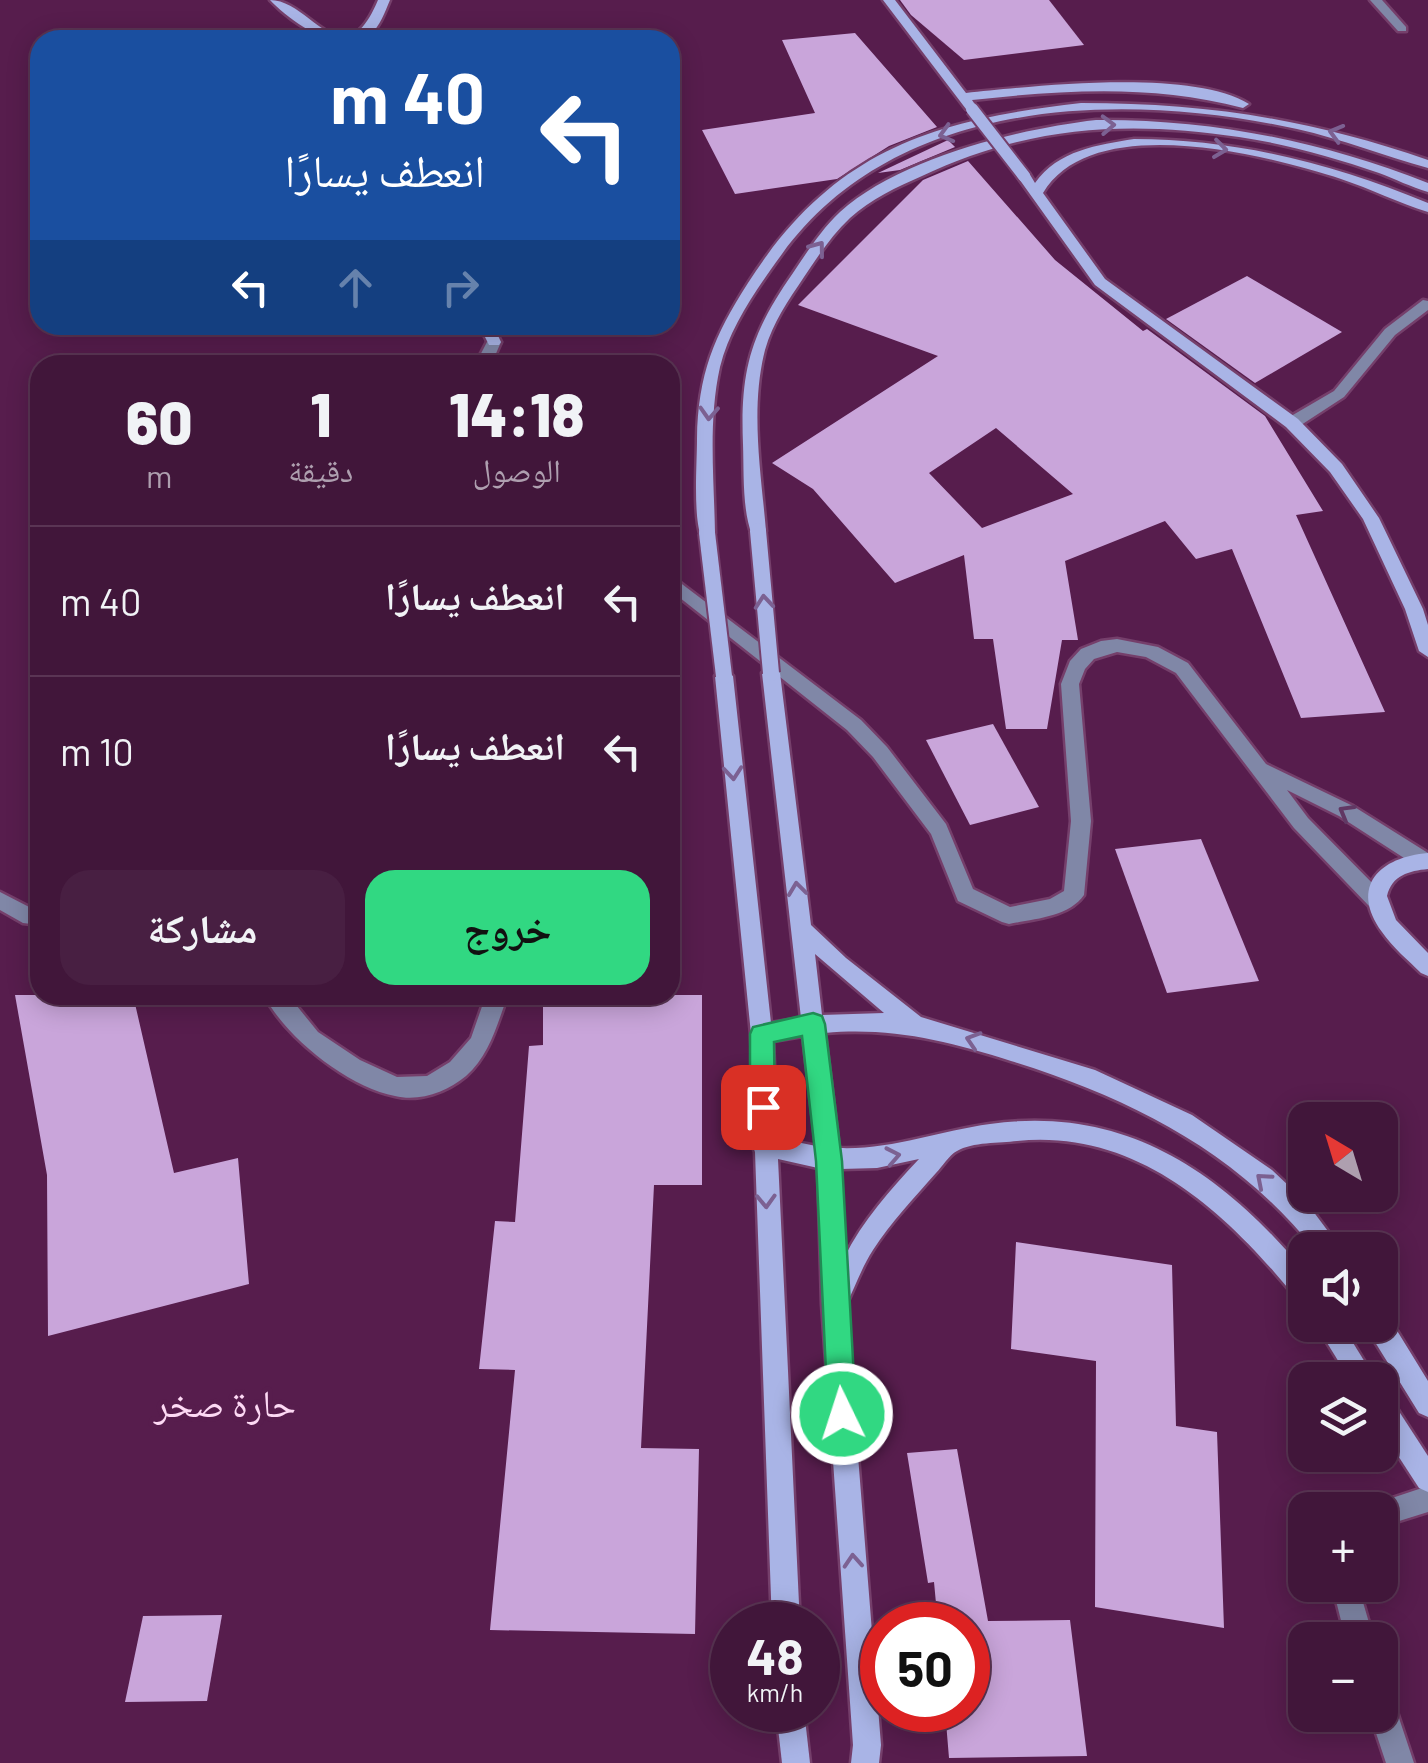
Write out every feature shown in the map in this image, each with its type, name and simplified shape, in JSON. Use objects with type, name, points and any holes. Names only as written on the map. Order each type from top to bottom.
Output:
[{"type":"main road","points":[[276,0],[314,30]]},
{"type":"main road","points":[[369,30],[378,19],[384,0]]},
{"type":"main road","points":[[889,0],[1100,282],[1292,423],[1336,468],[1372,518],[1414,609],[1428,651]]},
{"type":"main road","points":[[962,96],[1030,90],[1153,89],[1221,97],[1274,118]]},
{"type":"main road","points":[[785,1602],[762,1034],[707,533],[712,365],[766,267],[801,220],[832,193],[894,152],[937,135],[1029,114],[1152,106],[1274,118],[1333,132],[1428,164]]},
{"type":"main road","points":[[865,1763],[834,1304],[829,1161],[758,531],[750,410],[764,330],[817,248],[844,216],[893,185],[938,164],[1036,132],[1141,124],[1232,134],[1384,168],[1428,188]]},
{"type":"main road","points":[[1035,194],[1052,170],[1102,148],[1138,142],[1237,151],[1301,162],[1363,179],[1428,208]]},
{"type":"main road","points":[[491,335],[494,342]]},
{"type":"main road","points":[[1427,861],[1404,863],[1388,871],[1379,884],[1377,901],[1385,920],[1428,967]]},
{"type":"main road","points":[[802,929],[914,1024]]},
{"type":"main road","points":[[1401,938],[1428,951]]},
{"type":"main road","points":[[762,1034],[813,1024],[914,1024],[1066,1068],[1137,1095],[1205,1133],[1269,1184],[1313,1232]]},
{"type":"main road","points":[[764,1144],[829,1161],[872,1160],[950,1142],[1034,1129],[1122,1140],[1174,1166],[1223,1200],[1268,1243],[1288,1269]]},
{"type":"main road","points":[[834,1304],[864,1243],[893,1204],[950,1142]]},
{"type":"main road","points":[[1390,1342],[1428,1404]]},
{"type":"main road","points":[[1398,1433],[1428,1479]]},
{"type":"main road","points":[[792,1732],[796,1763]]},
{"type":"street","points":[[1376,0],[1402,29]]},
{"type":"street","points":[[1292,423],[1339,394],[1390,332],[1423,304],[1428,306]]},
{"type":"street","points":[[488,355],[494,342]]},
{"type":"street","points":[[494,342],[500,355]]},
{"type":"street","points":[[680,589],[854,725],[939,830],[965,895],[1009,916],[1054,906],[1074,894],[1081,820],[1070,684],[1074,668],[1085,656],[1122,644],[1164,655],[1196,682],[1313,836],[1377,901]]},
{"type":"street","points":[[1263,770],[1346,811],[1427,861]]},
{"type":"street","points":[[0,900],[30,917]]},
{"type":"street","points":[[283,1005],[310,1039],[352,1066],[396,1087],[430,1086],[458,1069],[480,1043],[493,1005]]},
{"type":"street","points":[[1398,1508],[1428,1499]]},
{"type":"street","points":[[1390,1732],[1400,1763]]},
{"type":"building","points":[[900,0],[1049,0],[1084,45],[964,60],[911,15]]},
{"type":"building","points":[[855,33],[937,127],[889,146],[837,179],[735,194],[702,130],[815,113],[782,40]]},
{"type":"building","points":[[948,140],[955,147],[900,170],[878,173]]},
{"type":"building","points":[[968,161],[1055,260],[1143,331],[1147,329],[1265,416],[1323,511],[1296,515],[1385,712],[1301,718],[1232,549],[1196,559],[1165,521],[1065,561],[1078,640],[1062,640],[1047,729],[1006,729],[993,639],[974,639],[964,555],[895,583],[813,489],[772,463],[938,356],[798,305],[923,180]],"holes":[[[996,428],[1073,494],[982,528],[929,473]]]},
{"type":"building","points":[[1247,276],[1342,332],[1255,383],[1166,319]]},
{"type":"building","points":[[993,724],[1039,807],[970,825],[926,740]]},
{"type":"building","points":[[1201,839],[1259,981],[1167,993],[1115,849]]},
{"type":"building","points":[[15,995],[30,995],[30,1005],[135,1005],[174,1173],[238,1158],[249,1284],[48,1336],[47,1175]]},
{"type":"building","points":[[680,995],[702,995],[702,1185],[654,1185],[641,1448],[699,1449],[695,1634],[490,1630],[515,1370],[479,1369],[495,1221],[515,1222],[529,1046],[543,1045],[543,1005],[680,1005]]},
{"type":"building","points":[[1016,1242],[1172,1265],[1176,1426],[1217,1432],[1224,1628],[1095,1607],[1096,1361],[1011,1349]]},
{"type":"building","points":[[957,1449],[985,1602],[936,1602],[934,1582],[928,1583],[907,1453]]},
{"type":"building","points":[[222,1615],[207,1701],[125,1702],[143,1616]]},
{"type":"building","points":[[1070,1620],[1087,1756],[949,1758],[947,1732],[990,1732],[990,1621]]},
{"type":"district","name":"حارة صخر","points":[[225,1404]]},
{"type":"route","points":[[763,1107],[762,1034],[813,1024],[829,1161],[842,1414]]}]
